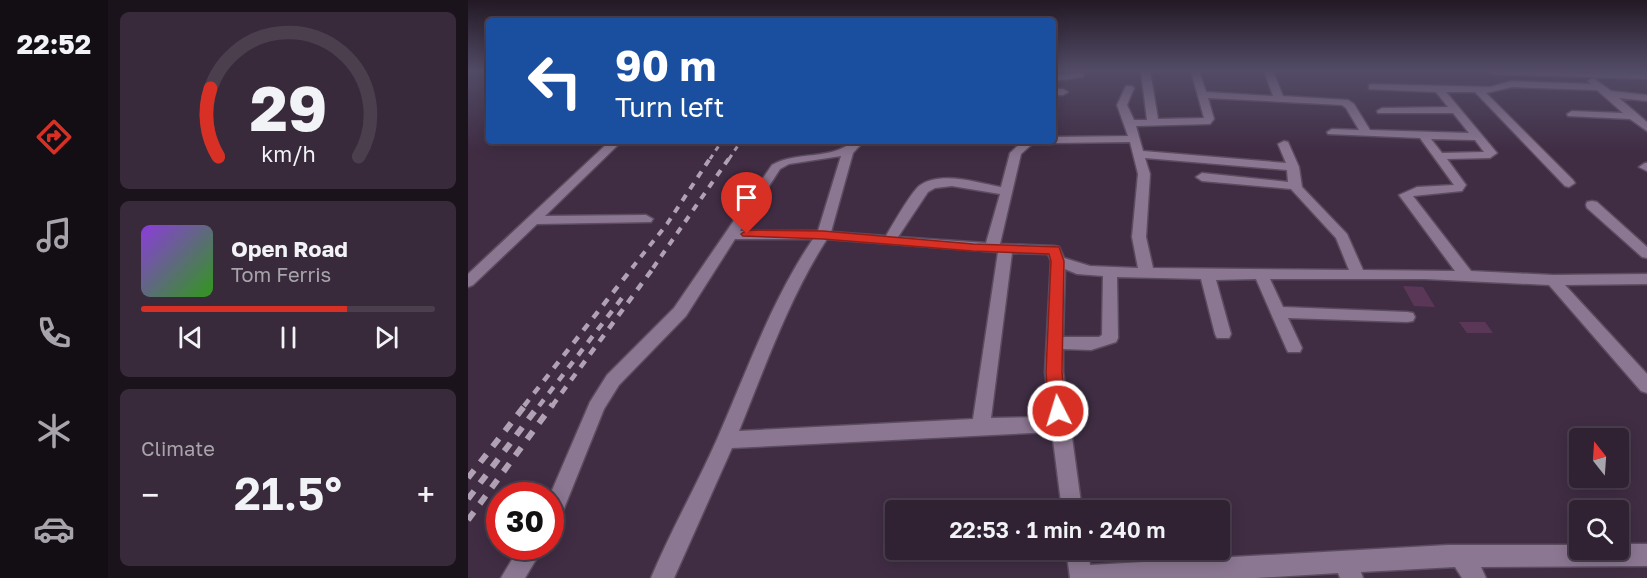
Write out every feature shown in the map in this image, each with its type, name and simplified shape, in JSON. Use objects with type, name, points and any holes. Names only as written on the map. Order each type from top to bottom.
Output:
[{"type":"street","points":[[1125,98],[1122,105],[1130,123],[1144,174],[1139,237],[1146,272]]},
{"type":"street","points":[[1149,98],[1153,123]]},
{"type":"street","points":[[1130,123],[1206,122],[1209,119],[1203,98]]},
{"type":"street","points":[[1279,98],[1344,102],[1350,106],[1366,133]]},
{"type":"street","points":[[1440,156],[1490,155],[1491,153],[1447,98]]},
{"type":"street","points":[[1486,98],[1569,183]]},
{"type":"street","points":[[1611,98],[1647,128]]},
{"type":"street","points":[[1382,111],[1457,110]]},
{"type":"street","points":[[1572,114],[1633,116]]},
{"type":"street","points":[[1332,132],[1478,137]]},
{"type":"street","points":[[1423,135],[1460,185],[1458,188],[1418,191],[1405,195],[1467,276]]},
{"type":"street","points":[[1056,140],[1134,139]]},
{"type":"street","points":[[468,282],[613,144]]},
{"type":"street","points":[[981,426],[1006,191],[1016,153],[1026,144]]},
{"type":"street","points":[[1284,144],[1293,167],[1296,186],[1342,237],[1358,274]]},
{"type":"street","points":[[564,485],[596,407],[613,380],[680,312],[780,163],[853,147]]},
{"type":"street","points":[[662,578],[805,262],[823,235],[853,147]]},
{"type":"street","points":[[1139,154],[1293,167]]},
{"type":"street","points":[[1202,177],[1296,186]]},
{"type":"street","points":[[889,241],[923,189],[929,184],[940,182],[1006,191]]},
{"type":"street","points":[[1592,205],[1647,254]]},
{"type":"street","points":[[533,220],[646,219]]},
{"type":"street","points":[[730,235],[823,235],[1054,250],[1058,261],[1054,372],[1070,500]]},
{"type":"street","points":[[1058,261],[1077,269],[1207,275],[1260,273],[1467,276],[1553,280],[1647,279]]},
{"type":"street","points":[[1055,343],[1093,344],[1105,342],[1110,338],[1110,272]]},
{"type":"street","points":[[1260,273],[1294,348]]},
{"type":"street","points":[[1207,275],[1223,334]]},
{"type":"street","points":[[1553,280],[1646,385]]},
{"type":"street","points":[[1278,312],[1407,317]]},
{"type":"street","points":[[726,440],[1059,424]]},
{"type":"street","points":[[1079,560],[1081,578],[1348,570],[1461,556],[1647,555]]},
{"type":"street","points":[[1461,556],[1475,578]]},
{"type":"street","points":[[512,578],[524,560]]},
{"type":"building","points":[[1403,286],[1423,287],[1435,307],[1414,306]]},
{"type":"building","points":[[1459,322],[1485,322],[1493,333],[1467,333]]},
{"type":"railway","points":[[710,159],[720,144]]},
{"type":"railway","points":[[729,159],[739,144]]},
{"type":"railway","points":[[632,268],[667,224],[711,157]]},
{"type":"railway","points":[[653,268],[730,157]]},
{"type":"railway","points":[[524,406],[633,267]]},
{"type":"railway","points":[[552,406],[654,267]]},
{"type":"railway","points":[[539,406],[622,298]]},
{"type":"railway","points":[[468,478],[526,404]]},
{"type":"railway","points":[[468,499],[540,404]]},
{"type":"railway","points":[[468,520],[553,404]]},
{"type":"route","points":[[747,234],[823,235],[864,240],[1054,250],[1058,261],[1054,372],[1058,411]]}]
